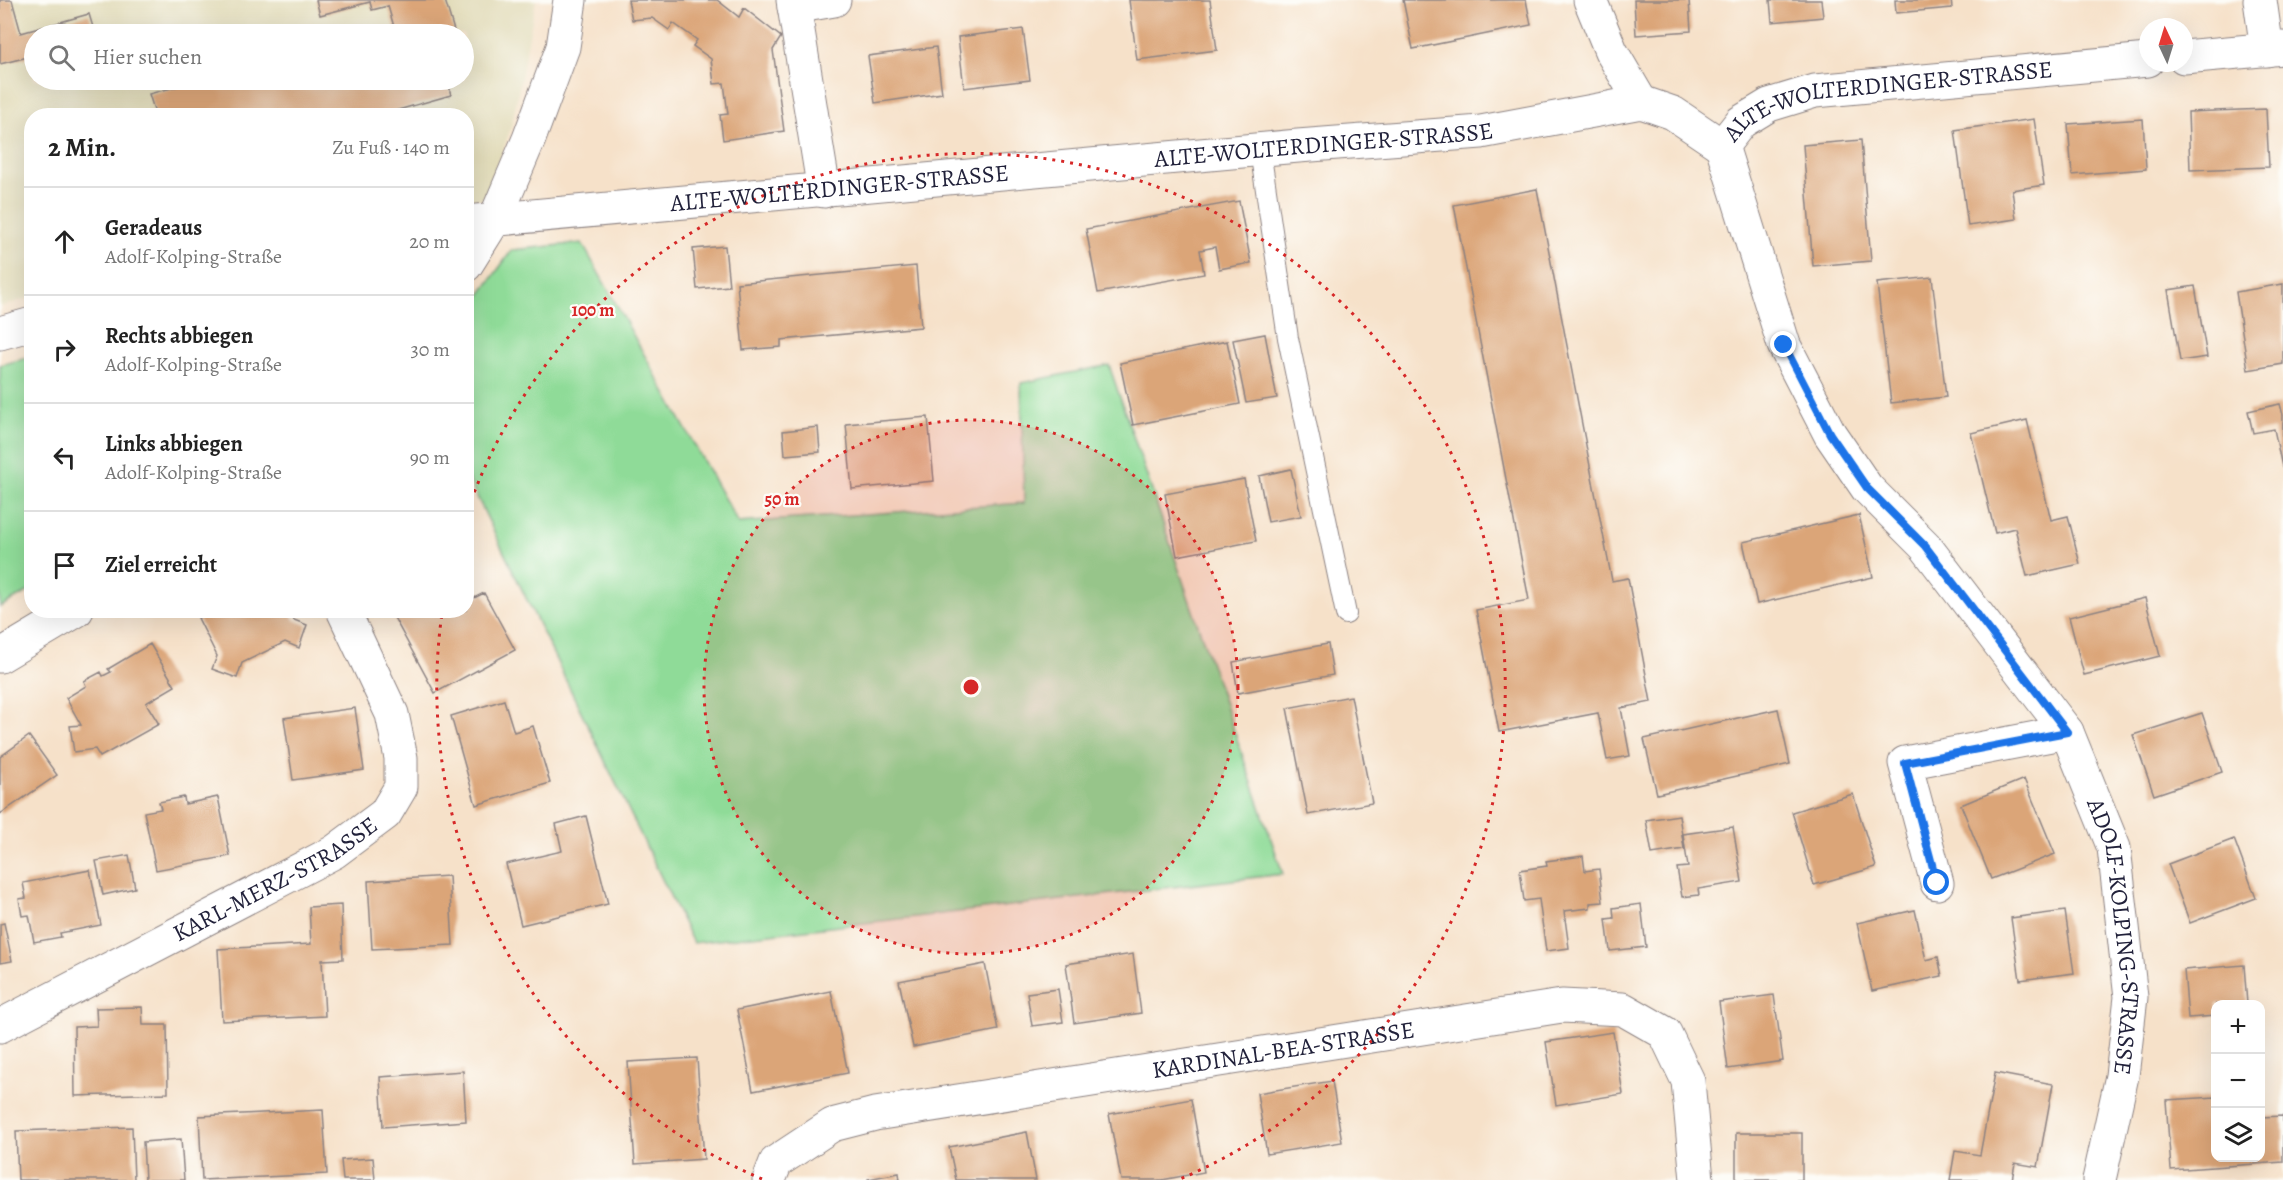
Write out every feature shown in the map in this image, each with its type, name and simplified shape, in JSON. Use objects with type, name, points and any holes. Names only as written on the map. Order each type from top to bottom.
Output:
[{"type":"street","points":[[474,242],[482,220],[563,47],[570,0]]},
{"type":"street","points":[[824,191],[793,3],[834,0]]},
{"type":"street","points":[[1590,0],[1611,51],[1641,102]]},
{"type":"street","points":[[2193,56],[2275,49],[2260,0]]},
{"type":"street","name":"ALTE-WOLTERDINGER-STRASSE","points":[[482,220],[1481,132],[1641,102],[1673,112],[1722,146],[1740,122],[1769,105],[1815,91],[2139,61]]},
{"type":"street","name":"ADOLF-KOLPING-STRASSE","points":[[1722,146],[1784,345],[1830,434],[1867,488],[1925,546],[2067,732],[2114,848],[2131,997],[2122,1076],[2099,1180]]},
{"type":"street","points":[[0,333],[24,326]]},
{"type":"street","points":[[0,656],[64,618]]},
{"type":"street","name":"KARL-MERZ-STRASSE","points":[[0,1026],[334,852],[385,814],[401,787],[401,758],[397,736],[392,714],[346,618]]},
{"type":"street","points":[[1937,883],[1905,763],[2067,732]]},
{"type":"street","name":"KARDINAL-BEA-STRASSE","points":[[769,1180],[776,1162],[832,1125],[875,1114],[1562,1006],[1623,1009],[1665,1033],[1688,1081],[1697,1180]]},
{"type":"lane","points":[[1260,150],[1288,338],[1346,614]]},
{"type":"shaded area","points":[[0,0],[536,0],[512,124],[487,198],[474,199],[474,108],[24,108],[24,299],[0,307]]},
{"type":"green space","points":[[582,243],[738,523],[1024,503],[1021,383],[1109,365],[1283,874],[693,943],[474,490],[474,303],[512,250]]},
{"type":"green space","points":[[24,359],[24,594],[0,607],[0,365]]},
{"type":"building","points":[[0,0],[12,0],[21,33],[24,32],[24,58],[0,64]]},
{"type":"building","points":[[316,0],[445,0],[452,24],[393,24],[388,6],[372,10],[370,2],[320,15]]},
{"type":"building","points":[[628,0],[717,0],[739,17],[744,8],[781,37],[773,50],[784,131],[723,140],[720,115],[728,114],[724,83],[714,84],[711,59],[693,46],[697,40],[673,23],[669,30],[652,18],[632,20]]},
{"type":"building","points":[[1129,0],[1210,0],[1217,50],[1137,60]]},
{"type":"building","points":[[1403,0],[1526,0],[1531,25],[1413,49]]},
{"type":"building","points":[[1634,0],[1689,0],[1691,31],[1636,35]]},
{"type":"building","points":[[1770,0],[1821,0],[1823,17],[1772,22]]},
{"type":"building","points":[[1895,0],[1951,0],[1952,8],[1896,13]]},
{"type":"building","points":[[89,14],[92,24],[53,24]]},
{"type":"building","points":[[1023,29],[1030,80],[964,88],[958,37]]},
{"type":"building","points":[[936,47],[942,93],[875,103],[868,56]]},
{"type":"building","points":[[164,90],[450,90],[451,95],[405,108],[153,108],[149,94]]},
{"type":"building","points":[[2266,109],[2269,167],[2190,170],[2188,112]]},
{"type":"building","points":[[2034,119],[2044,185],[2012,190],[2016,219],[1968,226],[1955,130]]},
{"type":"building","points":[[2143,119],[2146,169],[2072,175],[2068,124]]},
{"type":"building","points":[[1861,140],[1871,261],[1813,266],[1803,145]]},
{"type":"building","points":[[1537,189],[1612,581],[1628,578],[1651,702],[1621,708],[1630,756],[1607,760],[1598,713],[1499,732],[1476,610],[1529,600],[1454,205]]},
{"type":"building","points":[[1239,201],[1251,263],[1219,269],[1215,247],[1200,250],[1204,274],[1098,293],[1086,229]]},
{"type":"building","points":[[725,246],[729,286],[697,289],[693,249]]},
{"type":"building","points":[[916,266],[921,327],[781,340],[781,347],[743,350],[737,283]]},
{"type":"building","points":[[1932,277],[1946,397],[1891,403],[1877,283]]},
{"type":"building","points":[[2283,284],[2283,364],[2248,370],[2236,292]]},
{"type":"building","points":[[2195,286],[2207,357],[2180,361],[2168,290]]},
{"type":"building","points":[[1265,334],[1277,398],[1246,403],[1233,340]]},
{"type":"building","points":[[1227,341],[1240,404],[1133,425],[1120,363]]},
{"type":"building","points":[[2280,404],[2283,415],[2282,467],[2274,429],[2253,433],[2248,411]]},
{"type":"building","points":[[928,417],[934,481],[852,489],[846,424]]},
{"type":"building","points":[[2027,420],[2051,520],[2068,516],[2080,564],[2027,576],[2015,528],[1995,533],[1971,433]]},
{"type":"building","points":[[818,427],[820,452],[785,455],[783,431]]},
{"type":"building","points":[[1291,469],[1301,516],[1268,522],[1259,476]]},
{"type":"building","points":[[1244,479],[1256,541],[1177,556],[1165,494]]},
{"type":"building","points":[[1859,515],[1873,577],[1757,604],[1743,542]]},
{"type":"building","points":[[484,593],[515,650],[435,693],[394,618],[474,618],[474,598]]},
{"type":"building","points":[[2145,598],[2160,656],[2084,675],[2069,617]]},
{"type":"building","points":[[198,618],[293,618],[307,625],[299,648],[285,642],[242,663],[237,678],[212,669],[217,656]]},
{"type":"building","points":[[150,644],[175,686],[146,703],[159,724],[100,757],[95,749],[74,752],[70,726],[81,725],[66,698],[86,686],[84,681],[101,672],[103,676],[111,672],[108,669]]},
{"type":"building","points":[[1328,644],[1333,675],[1238,693],[1233,662]]},
{"type":"building","points":[[1351,696],[1372,803],[1308,815],[1287,708]]},
{"type":"building","points":[[504,700],[514,732],[533,726],[550,783],[476,805],[451,716]]},
{"type":"building","points":[[355,708],[364,770],[293,780],[284,718]]},
{"type":"building","points":[[1778,709],[1790,764],[1657,794],[1644,739]]},
{"type":"building","points":[[2202,713],[2222,772],[2154,795],[2133,735]]},
{"type":"building","points":[[29,736],[57,775],[0,814],[0,757]]},
{"type":"building","points":[[2024,779],[2055,854],[1991,879],[1961,805]]},
{"type":"building","points":[[1853,794],[1876,867],[1814,885],[1792,812]]},
{"type":"building","points":[[184,797],[185,804],[218,797],[230,856],[156,870],[144,812],[161,809],[159,802]]},
{"type":"building","points":[[1679,815],[1684,849],[1652,854],[1646,820]]},
{"type":"building","points":[[586,816],[608,904],[521,925],[506,864],[562,851],[556,824]]},
{"type":"building","points":[[1733,827],[1742,882],[1698,889],[1699,895],[1682,897],[1677,868],[1688,867],[1683,834]]},
{"type":"building","points":[[2234,839],[2256,898],[2190,923],[2168,864]]},
{"type":"building","points":[[129,855],[135,888],[103,895],[96,861]]},
{"type":"building","points":[[1583,856],[1585,871],[1599,869],[1603,902],[1590,903],[1590,908],[1564,911],[1569,948],[1546,951],[1539,899],[1524,901],[1520,870],[1547,866],[1546,861]]},
{"type":"building","points":[[90,870],[101,925],[60,933],[61,937],[34,942],[29,915],[22,916],[19,899],[26,898],[23,883]]},
{"type":"building","points":[[449,876],[453,945],[372,949],[368,881]]},
{"type":"building","points":[[1641,904],[1646,947],[1610,951],[1606,919],[1614,918],[1613,908]]},
{"type":"building","points":[[341,905],[343,959],[322,960],[325,1016],[222,1021],[218,949],[311,944],[309,907]]},
{"type":"building","points":[[1915,910],[1926,960],[1938,957],[1942,976],[1872,991],[1857,923]]},
{"type":"building","points":[[2065,911],[2074,973],[2020,980],[2011,918]]},
{"type":"building","points":[[4,923],[12,961],[0,963],[0,924]]},
{"type":"building","points":[[1133,954],[1141,1013],[1074,1023],[1066,964]]},
{"type":"building","points":[[985,964],[998,1030],[913,1047],[899,981]]},
{"type":"building","points":[[2244,965],[2247,1000],[2211,1000],[2211,1016],[2188,1018],[2184,970]]},
{"type":"building","points":[[1058,989],[1063,1022],[1032,1026],[1027,993]]},
{"type":"building","points":[[831,991],[848,1073],[753,1091],[737,1010]]},
{"type":"building","points":[[1774,995],[1783,1061],[1728,1069],[1719,1002]]},
{"type":"building","points":[[142,1007],[143,1025],[167,1025],[168,1093],[75,1096],[74,1027],[97,1026],[96,1008]]},
{"type":"building","points":[[1613,1032],[1623,1094],[1556,1105],[1546,1042]]},
{"type":"building","points":[[697,1058],[704,1159],[635,1164],[628,1062]]},
{"type":"building","points":[[463,1071],[466,1121],[383,1127],[380,1077]]},
{"type":"building","points":[[1995,1073],[2053,1084],[2038,1167],[2015,1163],[2012,1180],[1950,1180],[1955,1151],[1980,1155]]},
{"type":"building","points":[[1332,1081],[1342,1142],[1267,1154],[1257,1093]]},
{"type":"building","points":[[2211,1097],[2211,1162],[2265,1162],[2265,1117],[2283,1116],[2283,1162],[2171,1170],[2166,1100]]},
{"type":"building","points":[[1191,1099],[1204,1172],[1162,1180],[1121,1180],[1109,1114]]},
{"type":"building","points":[[323,1110],[327,1174],[202,1180],[199,1116]]},
{"type":"building","points":[[132,1127],[134,1180],[18,1180],[16,1131]]},
{"type":"building","points":[[1027,1132],[1036,1180],[956,1180],[949,1147]]},
{"type":"building","points":[[1736,1133],[1802,1133],[1802,1180],[1736,1180]]},
{"type":"building","points":[[181,1139],[184,1180],[145,1180],[143,1142]]},
{"type":"building","points":[[373,1158],[375,1180],[343,1180],[341,1160]]},
{"type":"building","points":[[899,1173],[900,1180],[868,1180],[868,1179]]},
{"type":"route","points":[[1784,345],[1830,434],[1867,488],[1925,546],[1975,608],[2067,732],[1905,763],[1937,883]]}]
